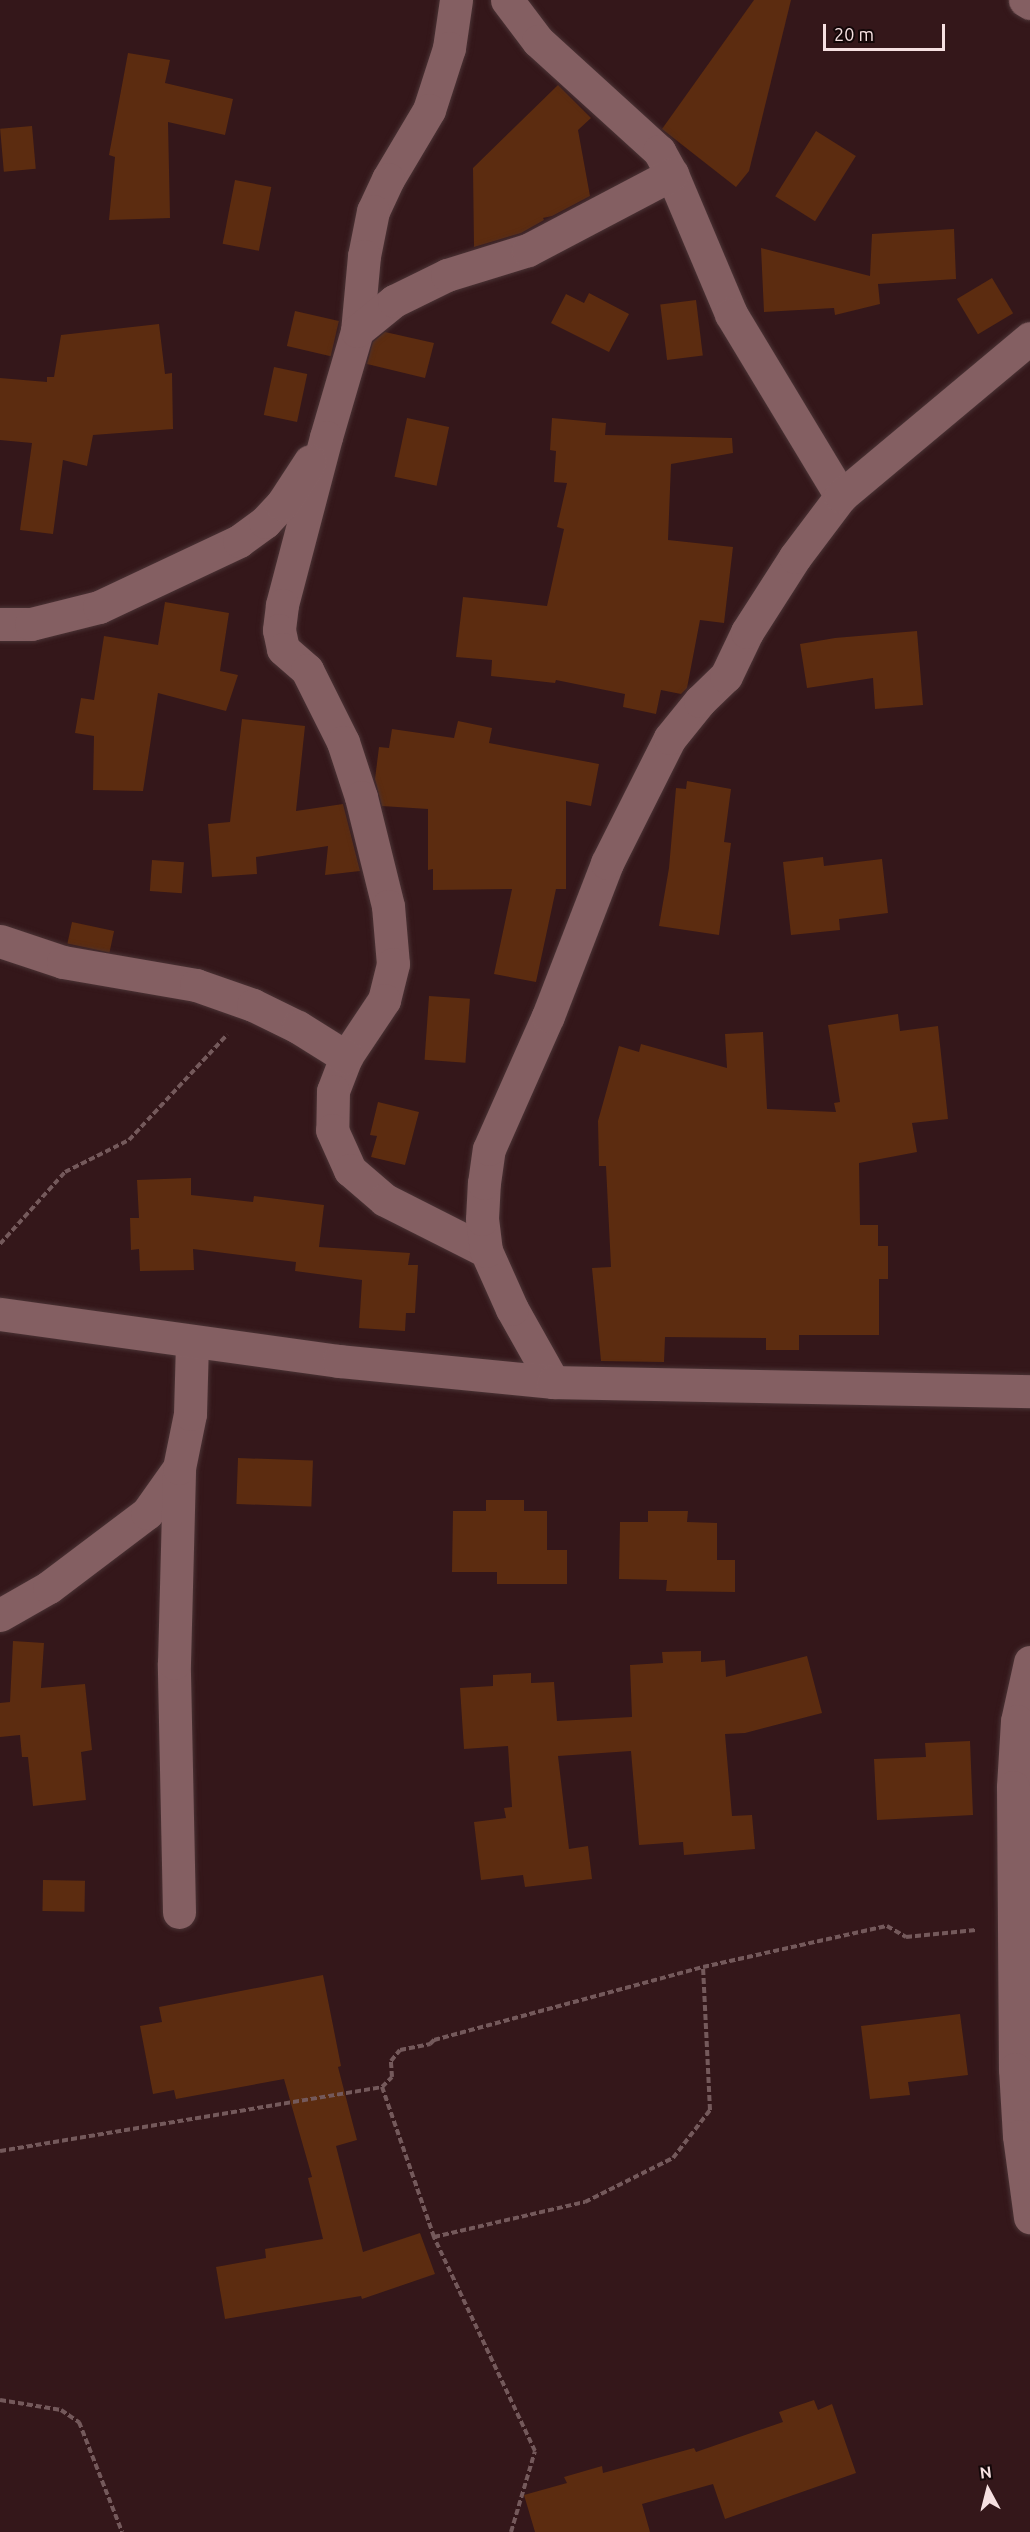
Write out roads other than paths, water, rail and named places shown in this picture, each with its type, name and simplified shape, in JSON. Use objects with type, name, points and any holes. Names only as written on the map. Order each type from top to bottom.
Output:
[{"type":"street","points":[[456,0],[449,48],[429,110],[388,179],[373,211],[364,256],[357,331],[326,437],[282,605],[279,630],[283,649],[308,670],[343,742],[361,797],[388,906],[393,964],[384,1000],[346,1057],[333,1091],[332,1130],[350,1170],[385,1200],[486,1251]]},
{"type":"street","points":[[507,0],[538,41],[659,151],[672,174],[731,314],[841,496]]},
{"type":"street","points":[[1025,0],[1030,3]]},
{"type":"street","points":[[357,331],[394,301],[447,275],[528,250],[672,174]]},
{"type":"street","points":[[553,1382],[512,1309],[486,1251],[482,1219],[489,1149],[548,1016],[607,863],[670,738],[700,701],[726,676],[747,632],[795,557],[841,496],[1030,338]]},
{"type":"street","points":[[0,624],[31,624],[99,607],[239,541],[265,522],[282,504],[326,437]]},
{"type":"street","points":[[0,941],[63,962],[196,985],[253,1005],[298,1027],[346,1057]]},
{"type":"street","points":[[0,1314],[339,1361],[553,1382],[1030,1391]]},
{"type":"street","points":[[179,1912],[174,1663],[179,1468],[190,1414],[192,1341]]},
{"type":"street","points":[[0,1615],[49,1587],[147,1513],[179,1468]]},
{"type":"street","points":[[1030,1662],[1017,1721],[1013,1786],[1016,1927],[1013,2003],[1015,2069],[1019,2136],[1030,2217]]}]
